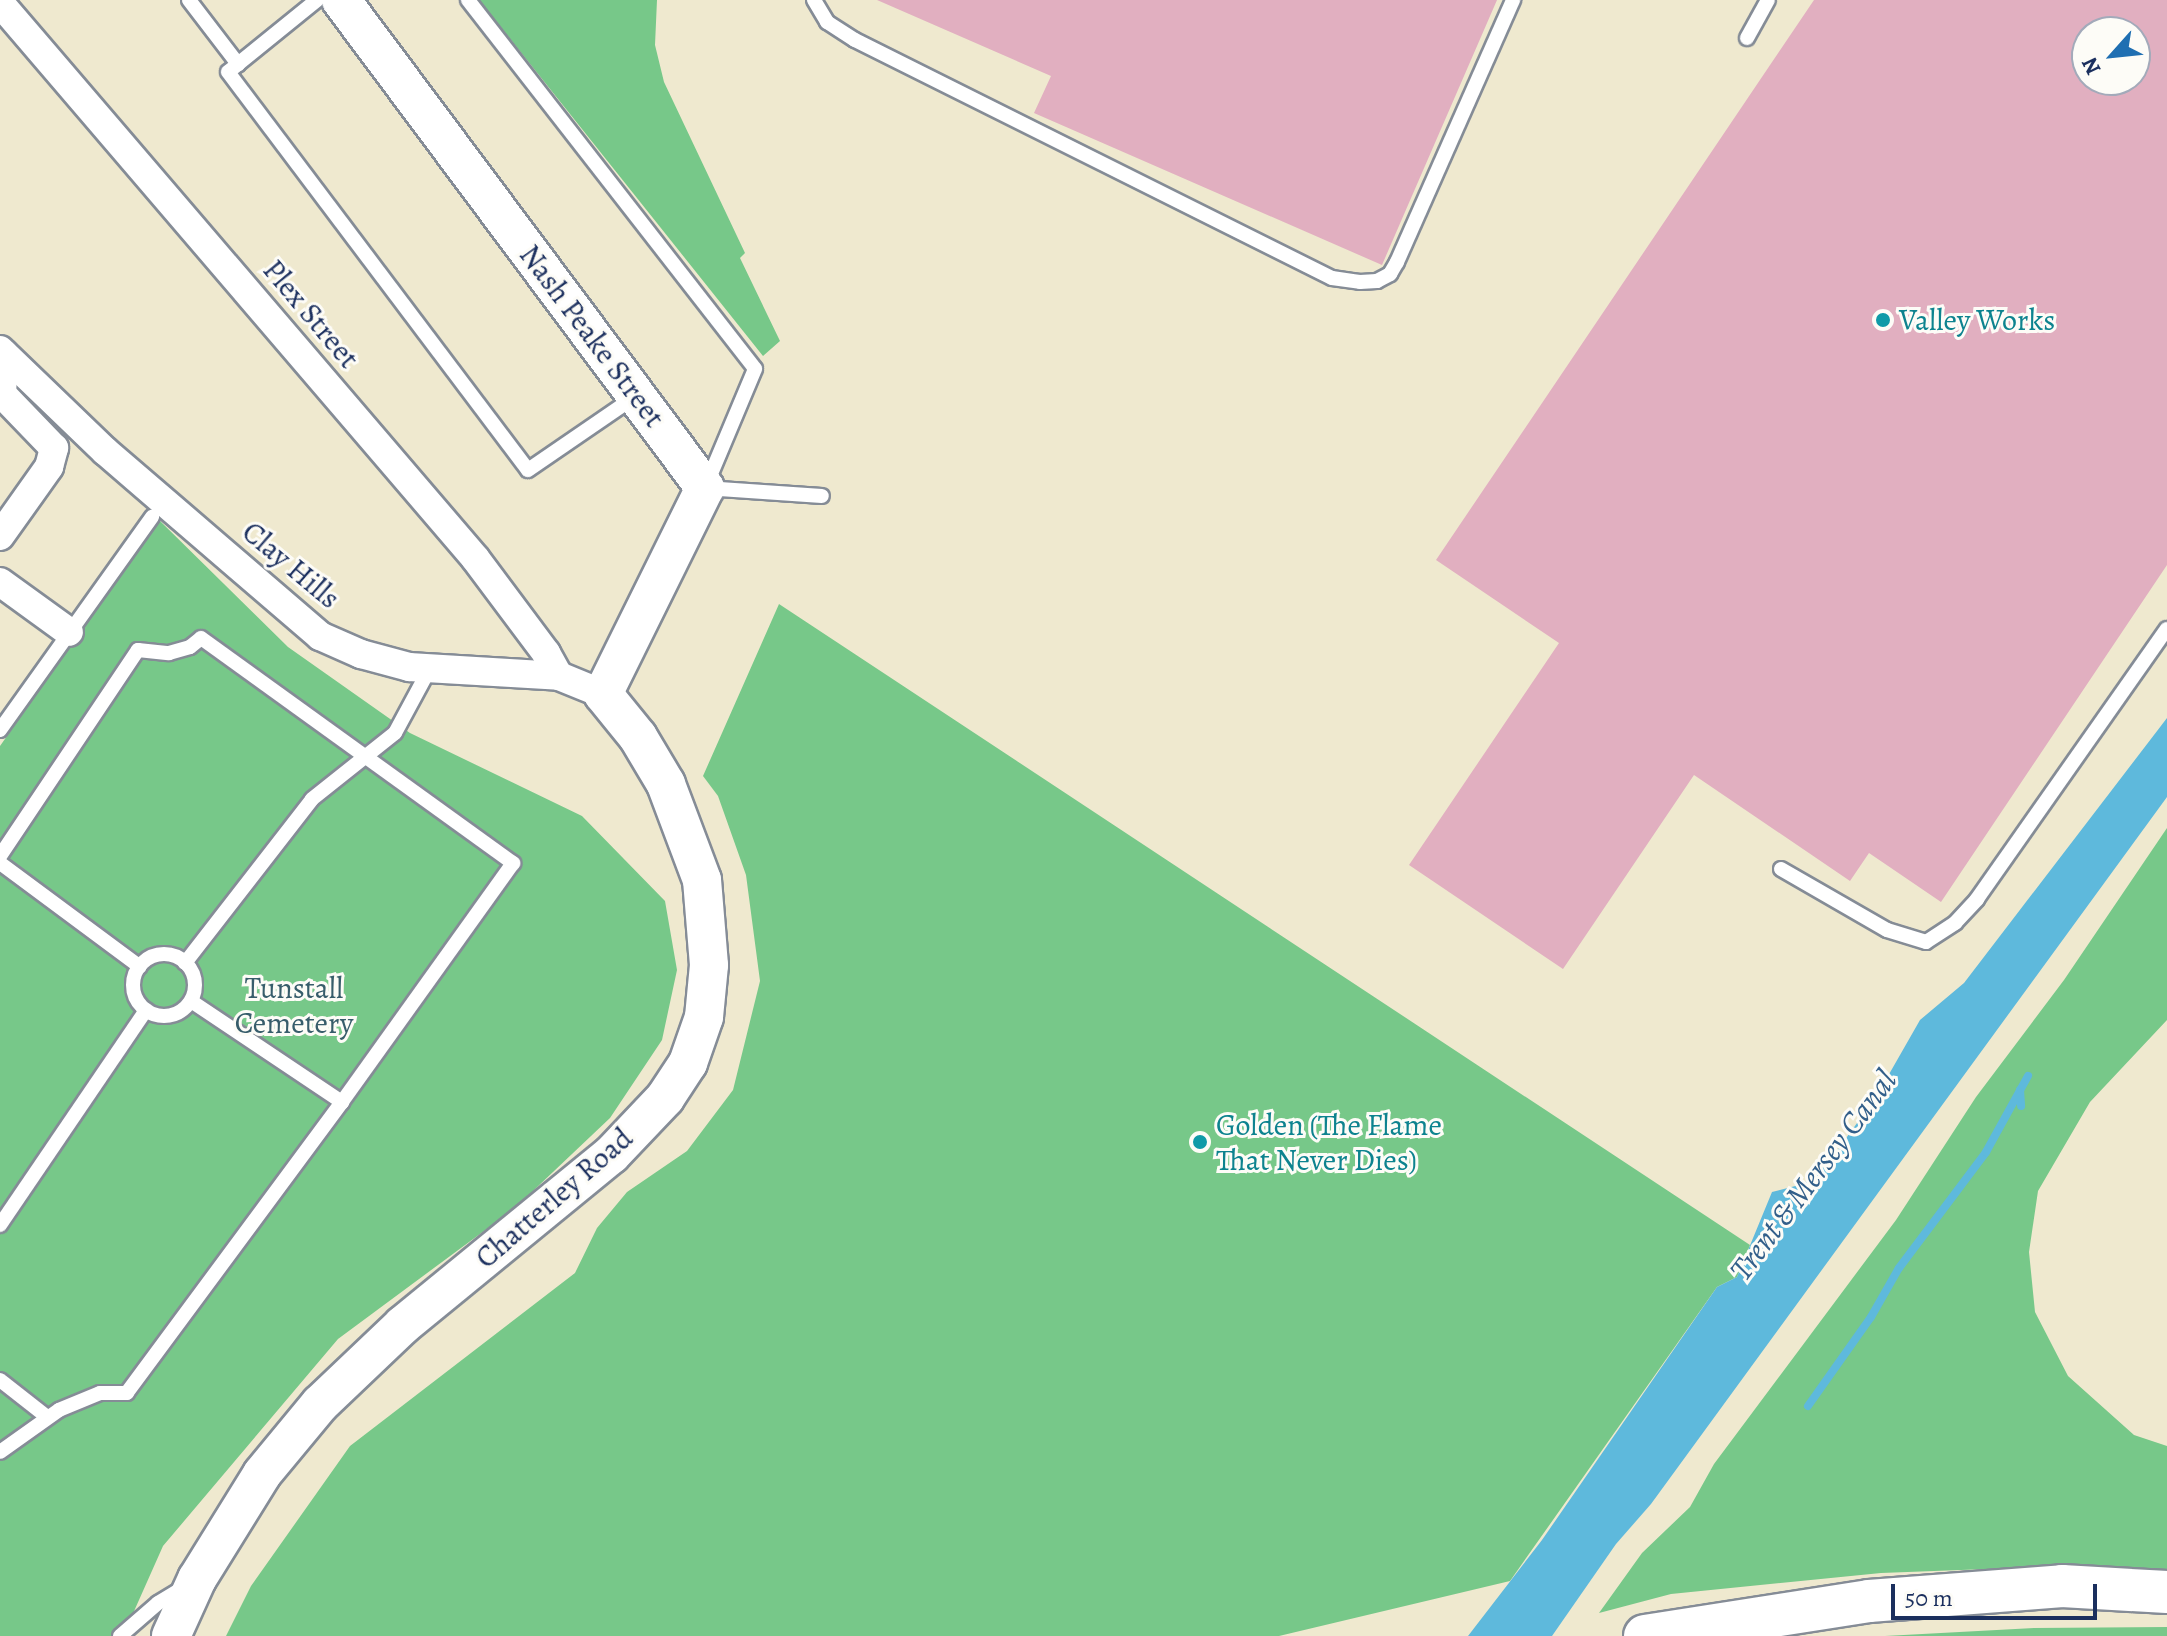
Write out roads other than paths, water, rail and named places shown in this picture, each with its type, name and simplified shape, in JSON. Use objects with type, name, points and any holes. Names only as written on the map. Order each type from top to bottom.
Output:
[{"type":"main road","points":[[1645,1636],[1869,1601],[2062,1586],[2167,1592]]},
{"type":"street","name":"Nash Peake Street","points":[[341,0],[705,488]]},
{"type":"street","name":"Plex Street","points":[[0,3],[475,558],[546,653],[559,676]]},
{"type":"street","points":[[0,536],[49,467],[54,448],[2,394],[2,352]]},
{"type":"street","name":"Clay Hills","points":[[2,352],[105,451],[320,636],[361,654],[409,667],[559,676],[603,694]]},
{"type":"street","points":[[603,694],[705,488]]},
{"type":"street","points":[[0,582],[69,632]]},
{"type":"street","name":"Chatterley Road","points":[[171,1636],[197,1579],[262,1474],[320,1404],[403,1325],[611,1155],[665,1098],[688,1063],[704,1017],[709,965],[702,880],[666,784],[638,737],[603,694]]},
{"type":"lane","points":[[189,0],[238,64]]},
{"type":"lane","points":[[317,0],[228,72],[528,470],[636,395]]},
{"type":"lane","points":[[468,0],[755,369],[705,488],[822,496]]},
{"type":"lane","points":[[814,0],[827,22],[855,40],[1332,278],[1360,282],[1377,281],[1390,274],[1397,262],[1513,0]]},
{"type":"lane","points":[[1747,38],[1768,0]]},
{"type":"lane","points":[[0,730],[152,517]]},
{"type":"lane","points":[[1781,869],[1887,930],[1926,942],[1955,923],[1977,899],[2118,704],[2167,629]]},
{"type":"lane","points":[[0,856],[138,650],[169,653],[190,647],[201,638],[513,863],[342,1102],[127,1393],[100,1393],[47,1417],[0,1452]]},
{"type":"lane","points":[[185,963],[312,799],[395,733],[430,668]]},
{"type":"lane","points":[[0,863],[140,967]]},
{"type":"lane","points":[[166,954],[185,963],[195,980],[191,1001],[177,1013],[167,1016],[146,1010],[134,991],[133,981],[140,967],[155,955],[166,954]]},
{"type":"lane","points":[[191,1001],[342,1102]]},
{"type":"lane","points":[[0,1225],[146,1010]]},
{"type":"lane","points":[[0,1380],[47,1417]]},
{"type":"lane","points":[[120,1636],[158,1603],[197,1579]]},
{"type":"water","points":[[2167,718],[2167,797],[1651,1504],[1616,1544],[1552,1636],[1468,1636],[1542,1540],[1717,1287],[1737,1277],[1772,1192],[1803,1184],[1828,1163],[1876,1097],[1920,1020],[1964,983]]},
{"type":"waterway","points":[[1808,1406],[1871,1317],[1899,1268],[1986,1152],[2028,1076]]},
{"type":"waterway","points":[[2020,1090],[2021,1106]]},
{"type":"place","name":"Valley Works","points":[[1883,320]]},
{"type":"place","name":"Golden (The Flame That Never Dies)","points":[[1200,1142]]},
{"type":"park label","name":"Tunstall Cemetery","points":[[294,1005]]},
{"type":"water label","name":"Trent & Mersey Canal","points":[[1813,1175]]}]
